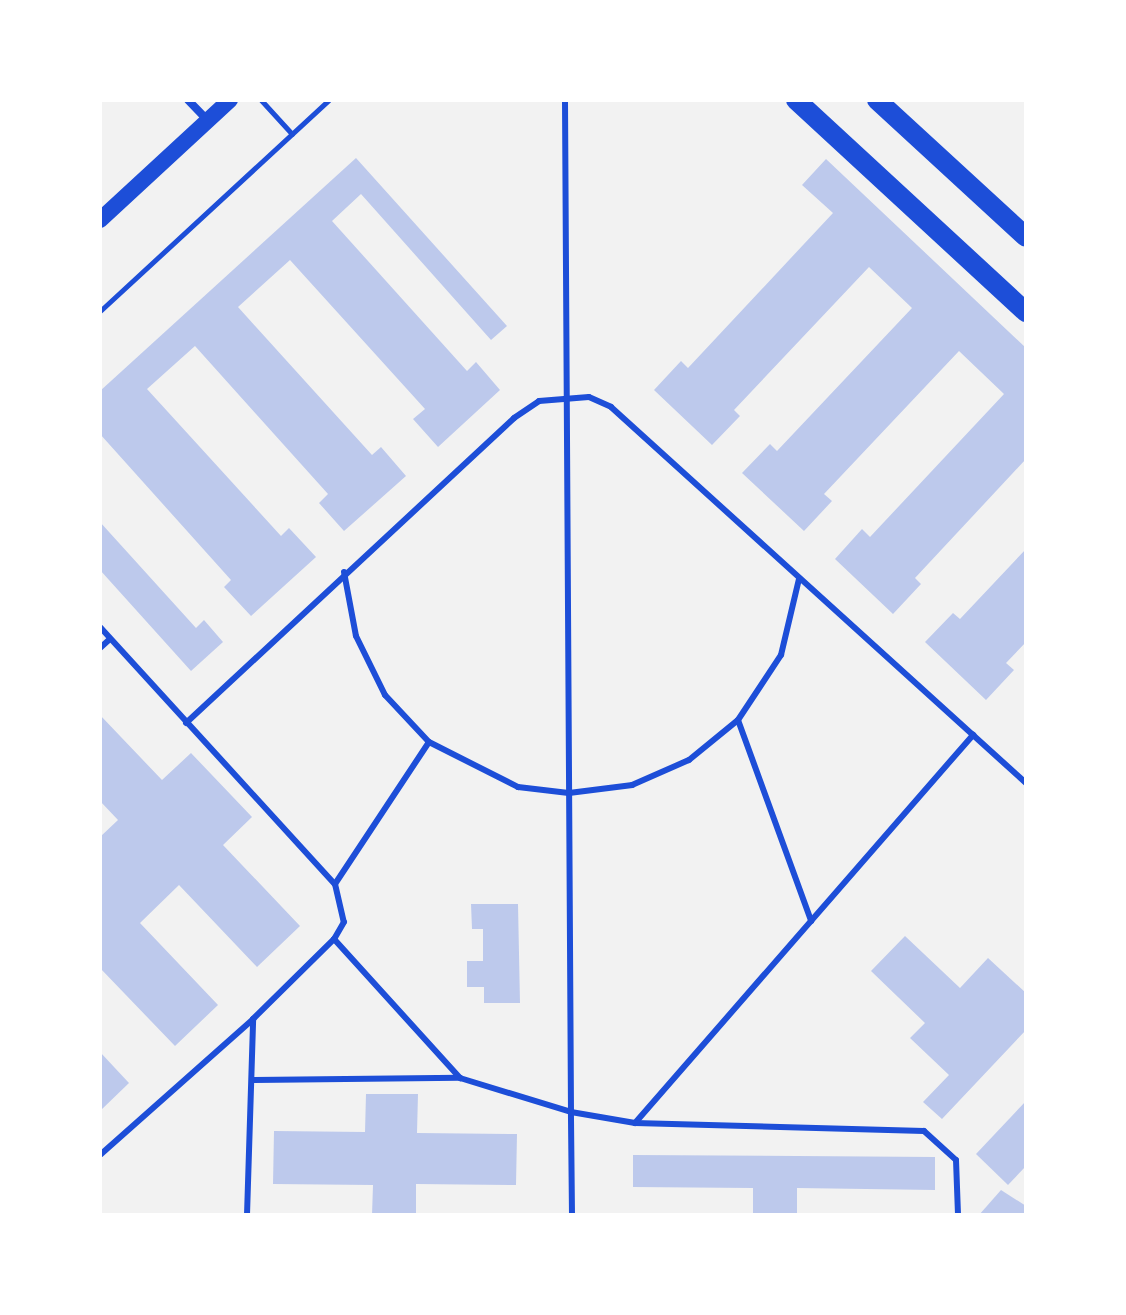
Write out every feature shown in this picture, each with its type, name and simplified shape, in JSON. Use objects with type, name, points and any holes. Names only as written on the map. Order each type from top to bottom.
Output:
[{"type":"main road","points":[[100,220],[230,100]]},
{"type":"main road","points":[[796,100],[1026,312]]},
{"type":"main road","points":[[877,100],[1026,237]]},
{"type":"street","points":[[188,100],[208,121]]},
{"type":"lane","points":[[565,100],[564,396],[572,1215]]},
{"type":"lane","points":[[186,723],[344,572],[514,418],[564,396],[611,407],[1026,783]]},
{"type":"lane","points":[[344,572],[356,636],[385,695],[429,742],[518,787],[569,793],[632,785],[689,760],[738,720],[781,655],[799,579]]},
{"type":"lane","points":[[100,627],[335,884],[344,922],[334,939],[253,1019],[100,1155]]},
{"type":"lane","points":[[100,648],[110,639]]},
{"type":"lane","points":[[738,720],[811,921]]},
{"type":"lane","points":[[635,1123],[973,735]]},
{"type":"lane","points":[[335,884],[429,742]]},
{"type":"lane","points":[[334,939],[460,1078]]},
{"type":"lane","points":[[247,1215],[253,1019]]},
{"type":"lane","points":[[252,1080],[460,1078],[571,1112],[635,1123],[924,1131],[956,1160],[958,1215]]},
{"type":"path","points":[[261,100],[292,134]]},
{"type":"path","points":[[100,311],[329,100]]},
{"type":"building","points":[[356,158],[507,326],[491,340],[361,194],[332,221],[467,371],[476,362],[500,390],[438,447],[413,419],[425,409],[290,260],[238,307],[372,455],[381,447],[406,476],[344,531],[319,503],[328,494],[195,346],[147,389],[281,536],[289,528],[316,557],[251,616],[224,587],[231,580],[100,434],[100,391]]},
{"type":"building","points":[[826,159],[1026,348],[1026,459],[915,578],[921,584],[893,614],[835,559],[862,529],[870,537],[1004,394],[959,351],[824,494],[832,501],[804,531],[742,473],[770,444],[777,451],[912,308],[869,267],[734,410],[740,416],[712,445],[654,390],[681,361],[688,368],[833,213],[802,185]]},
{"type":"building","points":[[100,522],[196,628],[204,620],[223,642],[191,671],[100,570]]},
{"type":"building","points":[[1026,549],[1026,642],[1006,663],[1014,670],[986,700],[925,642],[953,613],[960,619]]},
{"type":"building","points":[[100,715],[162,780],[191,753],[252,817],[223,845],[300,926],[257,967],[179,885],[140,923],[218,1005],[175,1046],[100,968],[100,837],[118,820],[100,801]]},
{"type":"building","points":[[471,904],[518,904],[520,1003],[484,1003],[484,987],[467,987],[467,961],[483,961],[483,929],[472,929]]},
{"type":"building","points":[[905,936],[960,988],[988,958],[1026,993],[1026,1030],[942,1119],[923,1102],[949,1075],[910,1038],[925,1023],[871,971]]},
{"type":"building","points":[[100,1052],[129,1083],[100,1111]]},
{"type":"building","points":[[366,1094],[418,1094],[417,1133],[517,1134],[516,1185],[416,1184],[416,1215],[372,1215],[373,1185],[273,1184],[274,1131],[365,1132]]},
{"type":"building","points":[[1026,1101],[1026,1166],[1008,1185],[976,1154]]},
{"type":"building","points":[[633,1155],[935,1157],[935,1190],[797,1188],[797,1215],[753,1215],[753,1188],[633,1187]]},
{"type":"building","points":[[1001,1190],[1026,1206],[1026,1215],[979,1215]]}]
